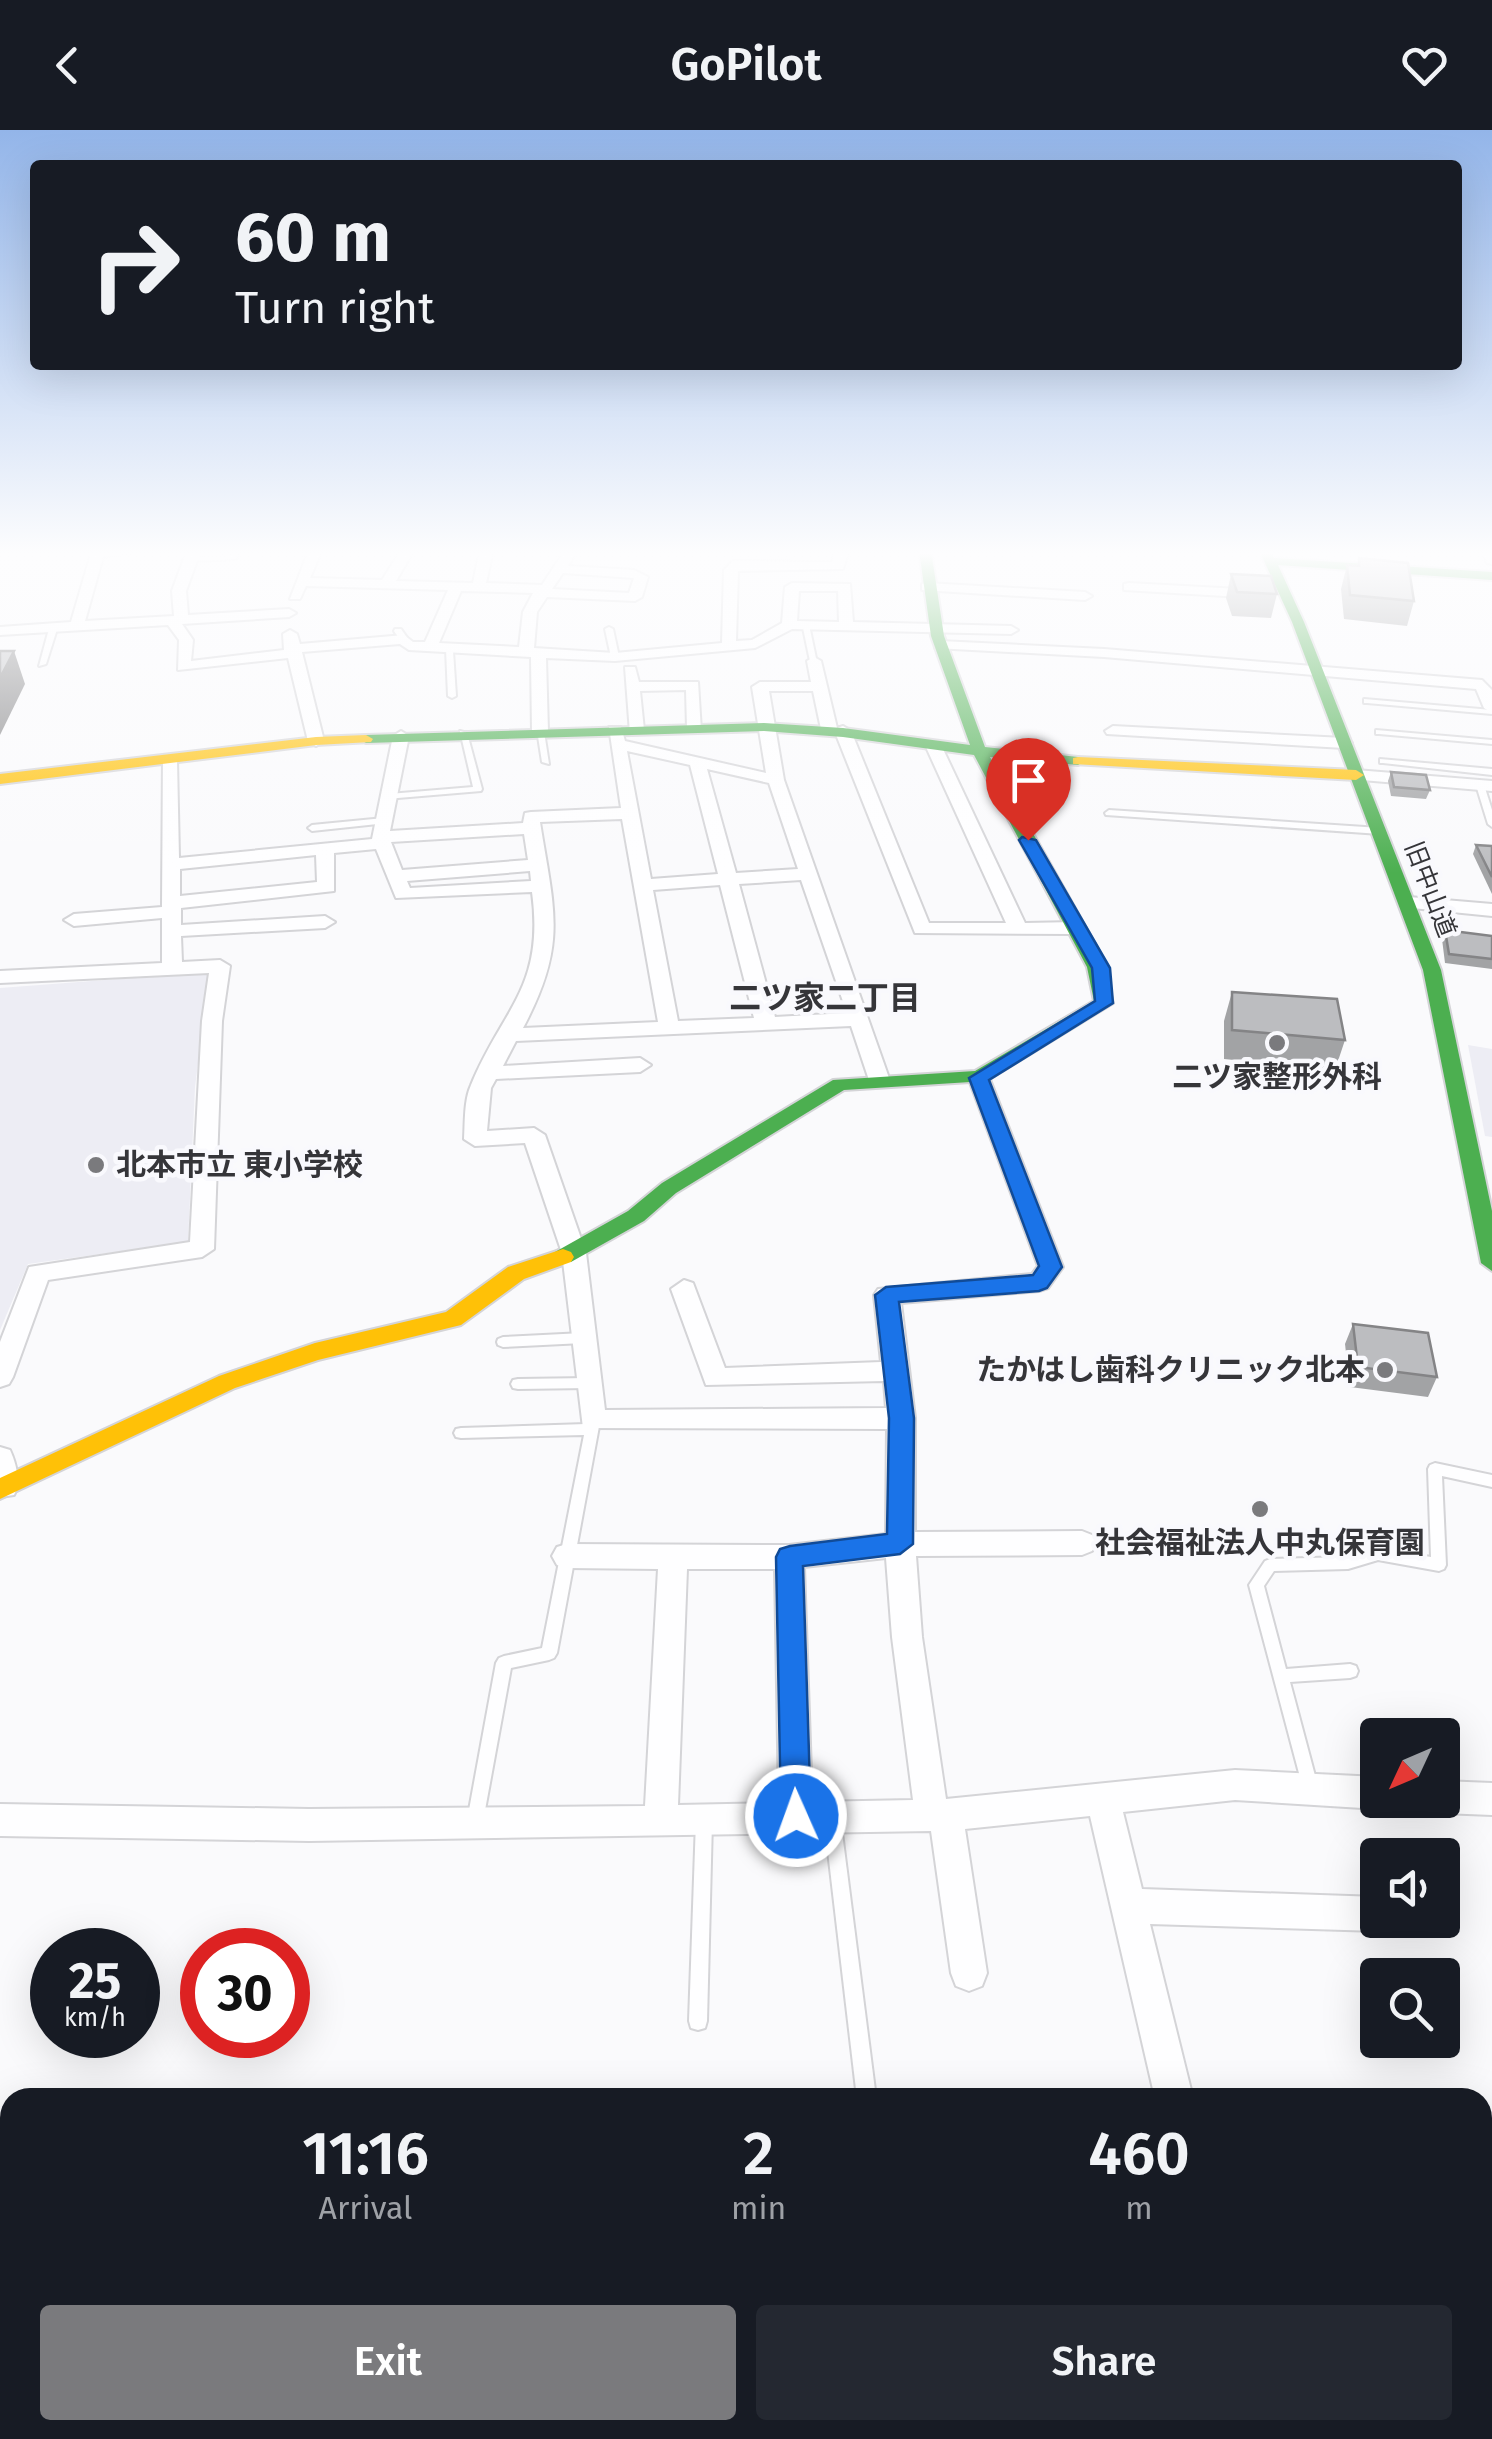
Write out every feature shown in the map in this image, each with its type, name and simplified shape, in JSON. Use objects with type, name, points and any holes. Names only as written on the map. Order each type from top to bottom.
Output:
[{"type":"street","points":[[184,658],[183,667],[245,658]]},
{"type":"street","points":[[293,658],[316,741]]},
{"type":"street","points":[[532,658],[540,732]]},
{"type":"street","points":[[623,658],[632,687],[622,734],[630,813],[669,1027]]},
{"type":"street","points":[[0,1458],[1,1490],[227,1382],[315,1352],[453,1320],[516,1273],[574,1253],[636,1216],[669,1188],[840,1084],[978,1078],[1104,1003],[1101,968],[979,753],[945,658]]},
{"type":"street","points":[[1184,658],[1482,686],[1492,710]]},
{"type":"street","name":"旧中山道","points":[[1312,658],[1432,970],[1487,1218],[1492,1263]]},
{"type":"street","points":[[814,661],[836,730],[922,929],[1076,928]]},
{"type":"street","points":[[632,687],[693,685],[695,728]]},
{"type":"street","points":[[820,686],[760,687],[764,728],[776,780],[879,1081]]},
{"type":"street","points":[[0,779],[316,741],[463,733],[622,734],[764,728],[836,730],[979,753],[1488,781]]},
{"type":"street","points":[[1113,731],[1344,743]]},
{"type":"street","points":[[622,734],[697,762],[776,780]]},
{"type":"street","points":[[401,736],[382,834],[395,876],[537,876]]},
{"type":"street","points":[[934,747],[1018,928]]},
{"type":"street","points":[[169,760],[172,966]]},
{"type":"street","points":[[697,762],[766,1022]]},
{"type":"street","points":[[630,813],[531,817],[546,922],[543,962],[527,1002],[480,1088],[475,1139],[534,1134],[574,1253],[592,1425],[902,1418]]},
{"type":"street","points":[[170,864],[325,849],[382,834],[530,828]]},
{"type":"street","points":[[171,915],[327,887],[325,849]]},
{"type":"street","points":[[643,885],[808,874]]},
{"type":"street","points":[[1409,903],[1492,910]]},
{"type":"street","points":[[74,920],[171,915],[325,922]]},
{"type":"street","points":[[0,977],[220,966],[212,1020],[202,1249],[38,1272],[0,1378]]},
{"type":"street","points":[[507,1034],[859,1019]]},
{"type":"street","points":[[487,1073],[640,1064]]},
{"type":"street","points":[[969,1974],[907,1637],[900,1544],[902,1418],[886,1295],[1039,1282],[1050,1267],[978,1078]]},
{"type":"street","points":[[684,1289],[715,1378],[894,1371]]},
{"type":"street","points":[[567,1556],[790,1557],[900,1544],[1082,1543]]},
{"type":"street","points":[[662,1821],[672,1557]]},
{"type":"street","points":[[790,1557],[796,1816]]},
{"type":"street","points":[[0,1820],[309,1826],[704,1821],[939,1815],[1236,1785],[1360,1792]]},
{"type":"street","points":[[1460,1798],[1492,1800]]},
{"type":"street","points":[[1104,1800],[1172,2088]]},
{"type":"street","points":[[1129,1906],[1360,1913]]},
{"type":"lane","points":[[42,664],[44,658]]},
{"type":"lane","points":[[450,658],[452,696]]},
{"type":"lane","points":[[1367,701],[1492,710]]},
{"type":"lane","points":[[540,732],[546,762]]},
{"type":"lane","points":[[1379,732],[1492,742]]},
{"type":"lane","points":[[389,796],[478,790],[463,733]]},
{"type":"lane","points":[[1383,761],[1488,781],[1492,824]]},
{"type":"lane","points":[[1110,813],[1380,831]]},
{"type":"lane","points":[[312,828],[382,834]]},
{"type":"lane","points":[[502,1342],[584,1338]]},
{"type":"lane","points":[[518,1384],[588,1382]]},
{"type":"lane","points":[[461,1433],[592,1425],[548,1654],[504,1662],[474,1821]]},
{"type":"lane","points":[[1311,1789],[1256,1586],[1270,1566],[1348,1563],[1378,1554],[1439,1564],[1435,1469],[1492,1481]]},
{"type":"lane","points":[[1280,1676],[1350,1670]]},
{"type":"lane","points":[[832,1815],[866,2088]]},
{"type":"lane","points":[[698,2021],[704,1821]]},
{"type":"shaded area","name":"北本市立 東小学校","points":[[210,972],[195,1087],[188,1242],[28,1264],[0,1330],[0,988]]},
{"type":"shaded area","points":[[1468,1045],[1492,1049],[1492,1137],[1485,1136]]},
{"type":"building","points":[[0,658],[10,658],[0,678]]},
{"type":"building","points":[[1391,772],[1426,775],[1430,790],[1394,787]]},
{"type":"building","points":[[1476,845],[1492,846],[1492,877]]},
{"type":"building","points":[[1445,930],[1492,936],[1492,959],[1449,954]]},
{"type":"building","points":[[1232,992],[1337,999],[1345,1040],[1232,1030]]},
{"type":"building","points":[[1353,1324],[1428,1333],[1437,1377],[1358,1367]]},
{"type":"traffic: fast","points":[[563,1257],[636,1216],[669,1188],[840,1084],[979,1077],[1104,1003],[1090,951],[982,757],[943,658]]},
{"type":"traffic: fast","points":[[1312,658],[1432,970],[1492,1263]]},
{"type":"traffic: fast","points":[[366,739],[764,727],[1078,761]]},
{"type":"traffic: slow","points":[[0,779],[316,741],[366,739]]},
{"type":"traffic: slow","points":[[1078,761],[1356,775]]},
{"type":"traffic: slow","points":[[0,1489],[227,1382],[315,1352],[453,1319],[516,1273],[563,1257]]},
{"type":"place","name":"二ツ家整形外科","points":[[1277,1043]]},
{"type":"place","name":"北本市立 東小学校","points":[[96,1165]]},
{"type":"place","name":"たかはし歯科クリニック北本","points":[[1385,1370]]},
{"type":"place","name":"社会福祉法人中丸保育園","points":[[1260,1509]]},
{"type":"district","name":"二ツ家二丁目","points":[[825,998]]},
{"type":"route","points":[[796,1816],[790,1557],[900,1544],[902,1418],[886,1295],[1039,1282],[1050,1267],[978,1078],[1104,1003],[1101,968],[1028,840]]}]
